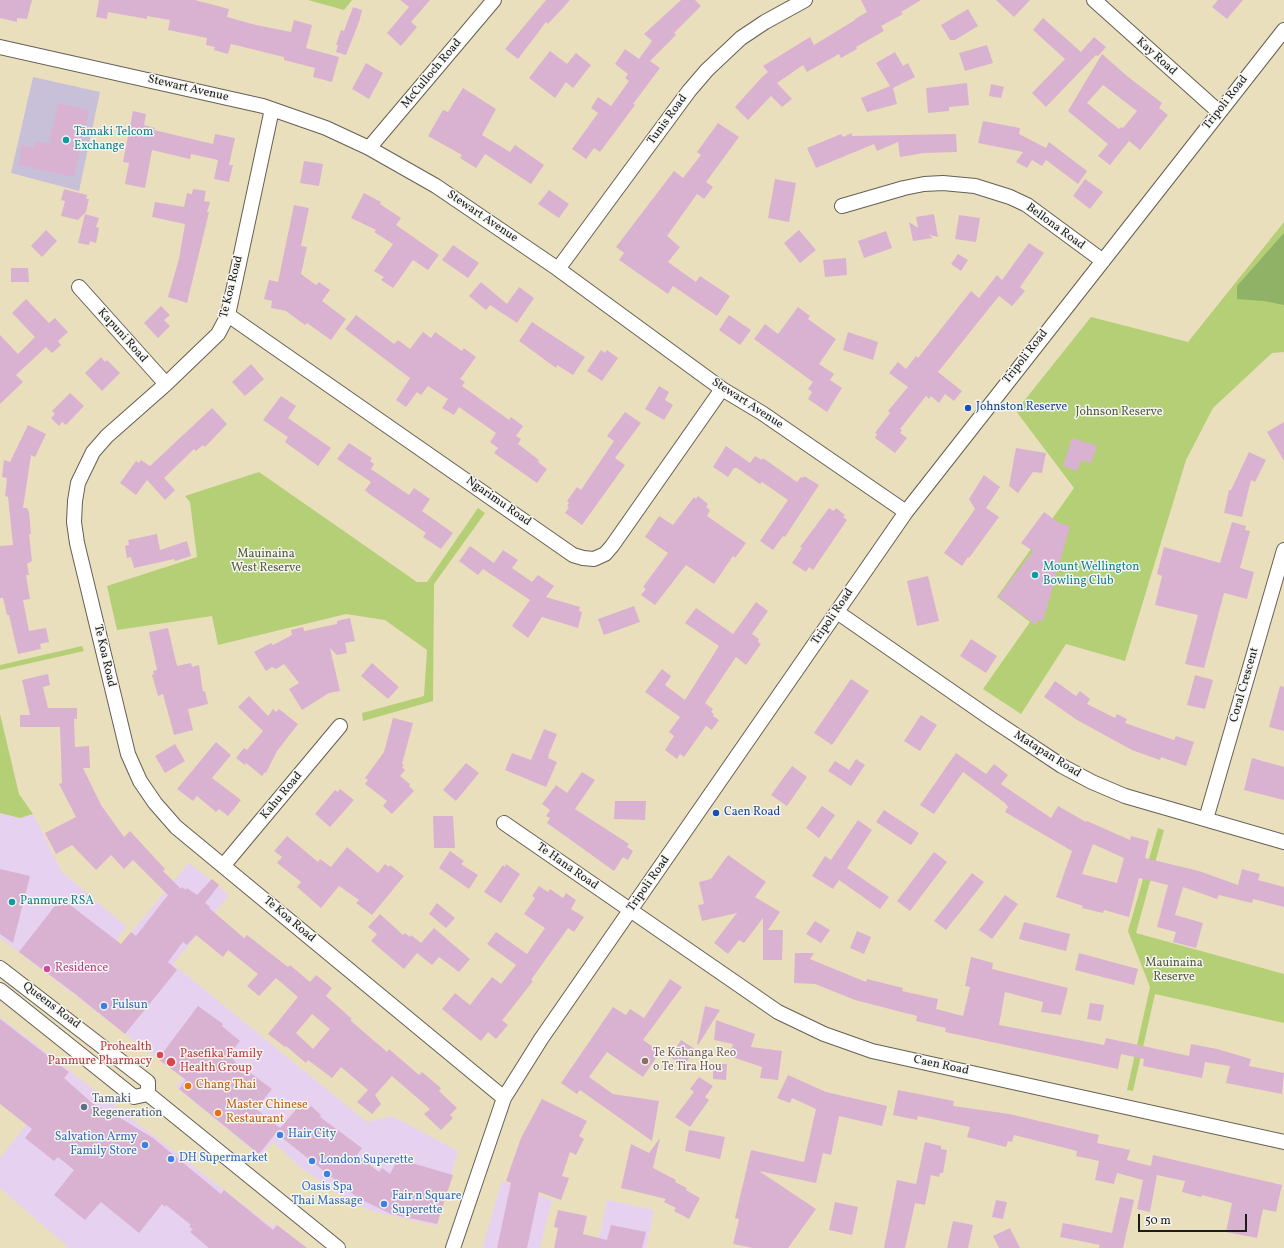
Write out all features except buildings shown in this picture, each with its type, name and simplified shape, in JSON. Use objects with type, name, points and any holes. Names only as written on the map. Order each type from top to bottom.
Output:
[{"type":"street","name":"McCulloch Road","points":[[370,148],[494,0]]},
{"type":"street","name":"Tunis Road","points":[[558,269],[689,91],[707,70],[741,38],[765,22],[805,0]]},
{"type":"street","name":"Kay Road","points":[[1094,0],[1219,112]]},
{"type":"street","name":"Tripoli Road","points":[[453,1248],[504,1098],[541,1039],[906,512],[1219,112],[1283,33]]},
{"type":"street","name":"Stewart Avenue","points":[[0,48],[272,109],[326,128],[370,148],[436,186],[558,269],[722,389],[762,413],[906,512]]},
{"type":"street","name":"Te Koa Road","points":[[272,109],[228,315],[218,334],[166,384],[107,436],[93,452],[78,483],[74,522],[77,543],[128,754],[140,781],[155,803],[176,827],[504,1098]]},
{"type":"street","name":"Bellona Road","points":[[842,206],[904,188],[924,184],[943,183],[975,186],[1010,197],[1027,206],[1103,261]]},
{"type":"street","name":"Kapuni Road","points":[[78,287],[166,384]]},
{"type":"street","name":"Ngarimu Road","points":[[228,315],[573,555],[583,558],[594,559],[606,554],[722,389]]},
{"type":"street","name":"Coral Crescent","points":[[1206,819],[1284,550]]},
{"type":"street","name":"Matapan Road","points":[[837,612],[990,718],[1062,766],[1092,782],[1125,796],[1284,842]]},
{"type":"street","name":"Kahu Road","points":[[223,866],[340,726]]},
{"type":"street","name":"Te Hana Road","points":[[504,823],[630,910]]},
{"type":"street","name":"Caen Road","points":[[630,910],[778,1012],[801,1024],[848,1043],[872,1051],[1284,1142]]},
{"type":"street","name":"Queens Road","points":[[0,968],[148,1082],[148,1094],[134,1097],[0,990]]},
{"type":"street","points":[[148,1094],[338,1248]]},
{"type":"street","points":[[319,1232],[326,1248]]},
{"type":"shaded area","points":[[33,77],[100,92],[79,191],[11,173]]},
{"type":"shaded area","points":[[0,813],[20,818],[33,814],[62,872],[127,927],[73,994],[0,938]]},
{"type":"shaded area","points":[[189,863],[229,895],[173,964],[367,1122],[392,1116],[458,1151],[437,1226],[368,1210],[348,1201],[301,1168],[273,1142],[260,1156],[176,1087],[183,1078],[77,997]]},
{"type":"shaded area","points":[[0,1017],[272,1227],[275,1224],[307,1248],[69,1248],[0,1188],[0,1158],[37,1111],[0,1081]]},
{"type":"shaded area","points":[[502,1181],[552,1200],[540,1248],[483,1248]]},
{"type":"shaded area","points":[[607,1200],[654,1210],[646,1248],[597,1248]]},
{"type":"green space","points":[[308,0],[352,0],[344,10]]},
{"type":"green space","name":"Johnson Reserve","points":[[1284,222],[1284,352],[1272,353],[1213,408],[1186,460],[1125,661],[1066,644],[1021,714],[983,689],[1030,622],[997,597],[1074,488],[1016,411],[1091,317],[1188,342]]},
{"type":"green space","points":[[1284,233],[1284,305],[1264,301],[1237,299],[1237,286]]},
{"type":"green space","name":"Mauinaina West Reserve","points":[[259,472],[417,582],[427,582],[478,508],[485,513],[434,584],[433,701],[363,721],[362,713],[424,696],[427,650],[385,620],[346,614],[218,645],[212,616],[117,630],[107,586],[197,557],[190,502],[185,496]]},
{"type":"green space","points":[[82,646],[84,651],[0,670],[0,665]]},
{"type":"green space","points":[[0,714],[19,794],[33,814],[20,818],[0,813]]},
{"type":"green space","name":"Mauinaina Reserve","points":[[1158,828],[1164,830],[1136,933],[1284,974],[1284,1023],[1155,994],[1133,1091],[1127,1090],[1150,987],[1128,931]]},
{"type":"place","name":"Tāmaki Telcom Exchange","points":[[66,140]]},
{"type":"place","name":"Johnston Reserve","points":[[968,408]]},
{"type":"place","name":"Mount Wellington Bowling Club","points":[[1035,575]]},
{"type":"place","name":"Caen Road","points":[[716,813]]},
{"type":"place","name":"Panmure RSA","points":[[12,902]]},
{"type":"place","name":"Residence","points":[[47,969]]},
{"type":"place","name":"Fulsun","points":[[104,1006]]},
{"type":"place","name":"Prohealth Panmure Pharmacy","points":[[160,1055]]},
{"type":"place","name":"Te Kōhanga Reo o Te Tira Hou","points":[[645,1061]]},
{"type":"place","name":"Pasefika Family Health Group","points":[[171,1062]]},
{"type":"place","name":"Chang Thai","points":[[188,1086]]},
{"type":"place","name":"Tamaki Regeneration","points":[[84,1107]]},
{"type":"place","name":"Master Chinese Restaurant","points":[[218,1113]]},
{"type":"place","name":"Hair City","points":[[280,1135]]},
{"type":"place","name":"Salvation Army Family Store","points":[[145,1145]]},
{"type":"place","name":"DH Supermarket","points":[[171,1159]]},
{"type":"place","name":"London Superette","points":[[312,1161]]},
{"type":"place","name":"Oasis Spa Thai Massage","points":[[327,1174]]},
{"type":"place","name":"Fair n Square Superette","points":[[384,1204]]}]
